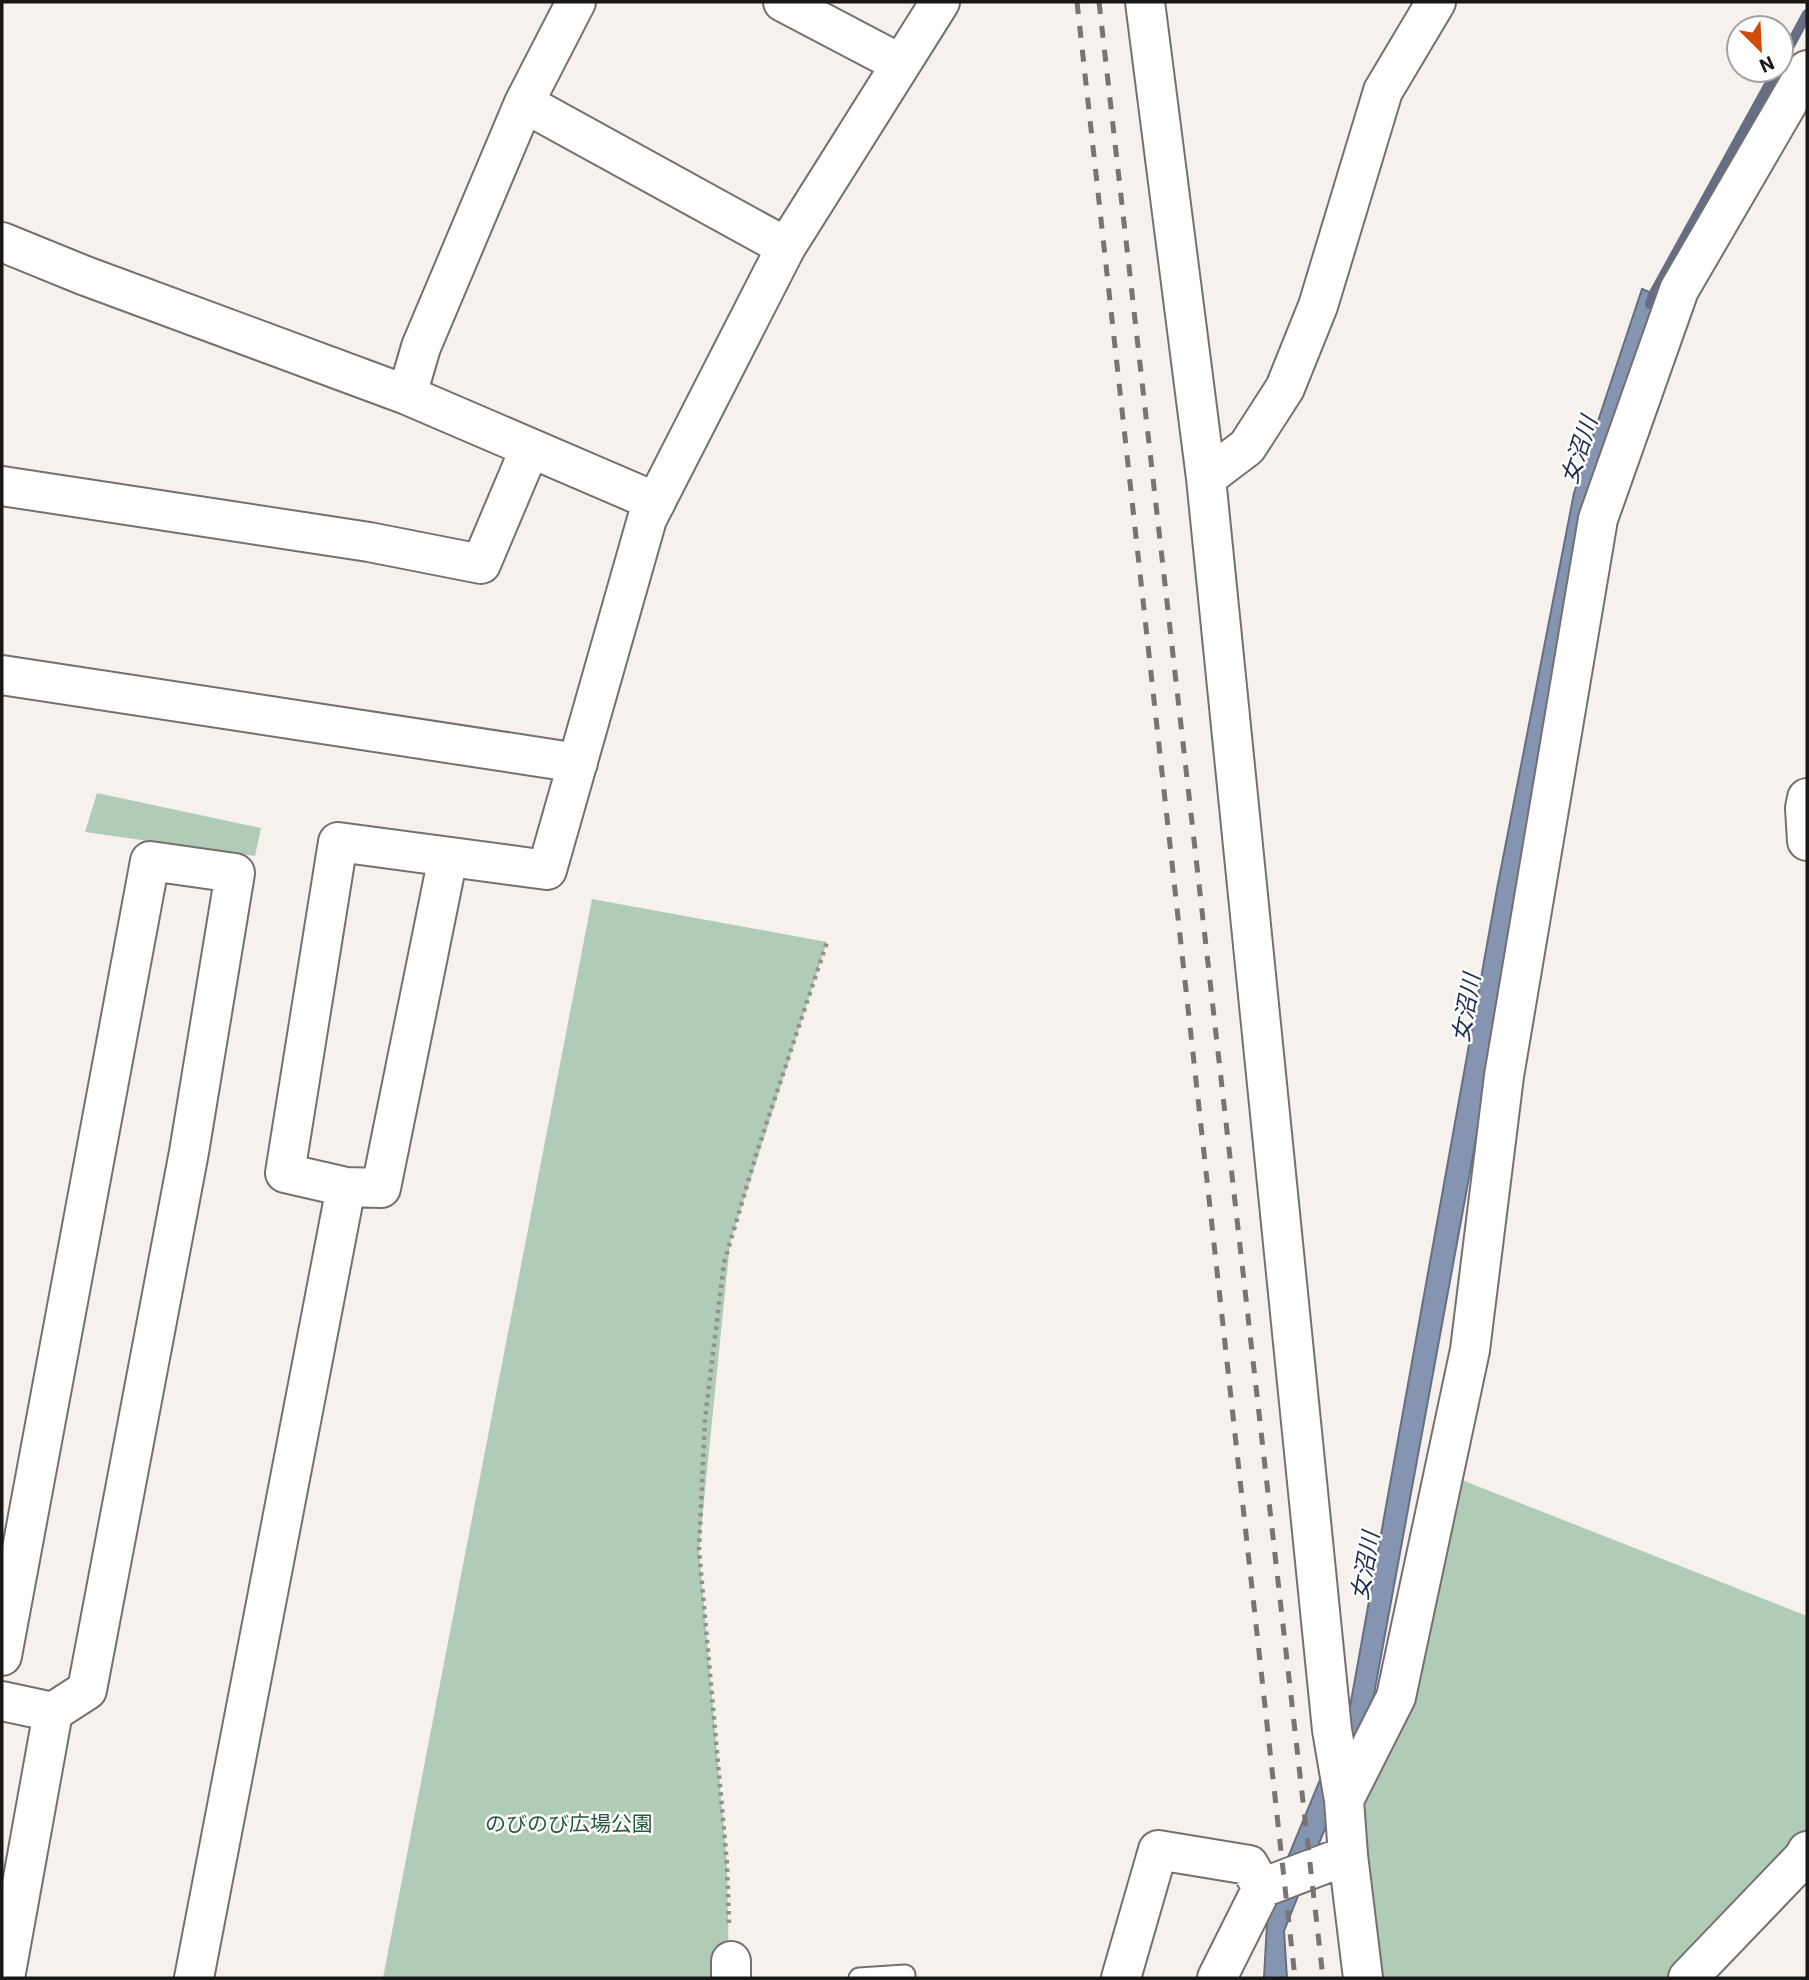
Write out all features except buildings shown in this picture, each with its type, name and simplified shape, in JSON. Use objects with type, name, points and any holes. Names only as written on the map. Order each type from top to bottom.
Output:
[{"type":"street","points":[[407,395],[421,347],[524,103],[576,2]]},
{"type":"street","points":[[783,2],[901,64]]},
{"type":"street","points":[[448,857],[381,1188],[346,1187],[285,1173],[338,842],[547,870],[647,519],[786,247],[940,2]]},
{"type":"street","points":[[1145,2],[1206,478],[1332,1730],[1345,1800],[1348,1855],[1363,1978]]},
{"type":"street","points":[[1206,478],[1247,447],[1285,388],[1318,306],[1383,91],[1436,2]]},
{"type":"street","points":[[1345,1800],[1396,1697],[1470,1350],[1504,1076],[1598,519],[1679,290],[1807,70]]},
{"type":"street","points":[[524,103],[786,247]]},
{"type":"street","points":[[2,242],[96,280],[407,395],[656,502]]},
{"type":"street","points":[[2,486],[369,542],[481,564],[530,448]]},
{"type":"street","points":[[2,675],[578,763]]},
{"type":"street","points":[[1807,798],[1807,841]]},
{"type":"street","points":[[2,1656],[150,861],[235,873],[189,1152],[87,1690],[53,1712],[2,1701]]},
{"type":"street","points":[[194,1978],[346,1187]]},
{"type":"street","points":[[5,1978],[53,1712]]},
{"type":"street","points":[[1121,1978],[1158,1850],[1250,1864],[1263,1888]]},
{"type":"street","points":[[1688,1978],[1807,1851]]},
{"type":"street","points":[[1217,1978],[1263,1888],[1348,1855]]},
{"type":"lane","points":[[859,1978],[905,1975]]},
{"type":"path","points":[[731,1970],[727,1864],[699,1550],[705,1419],[724,1263],[757,1152],[827,942]]},
{"type":"green space","points":[[97,793],[261,828],[255,856],[85,832]]},
{"type":"green space","name":"のびのび広場公園","points":[[592,899],[827,942],[730,1243],[699,1550],[727,1864],[729,1978],[383,1978]]},
{"type":"green space","points":[[1444,1473],[1807,1616],[1807,1850],[1688,1978],[1363,1978],[1348,1855]]},
{"type":"water","points":[[1642,289],[1664,298],[1479,1123],[1370,1716],[1284,1931],[1287,1978],[1264,1978],[1268,1906],[1350,1707],[1497,889],[1574,493]]},
{"type":"waterway","name":"女沼川","points":[[1795,36],[1807,14]]},
{"type":"waterway","name":"女沼川","points":[[1650,304],[1769,84]]},
{"type":"railway","points":[[1077,2],[1295,1978]]},
{"type":"railway","points":[[1099,2],[1323,1978]]}]
